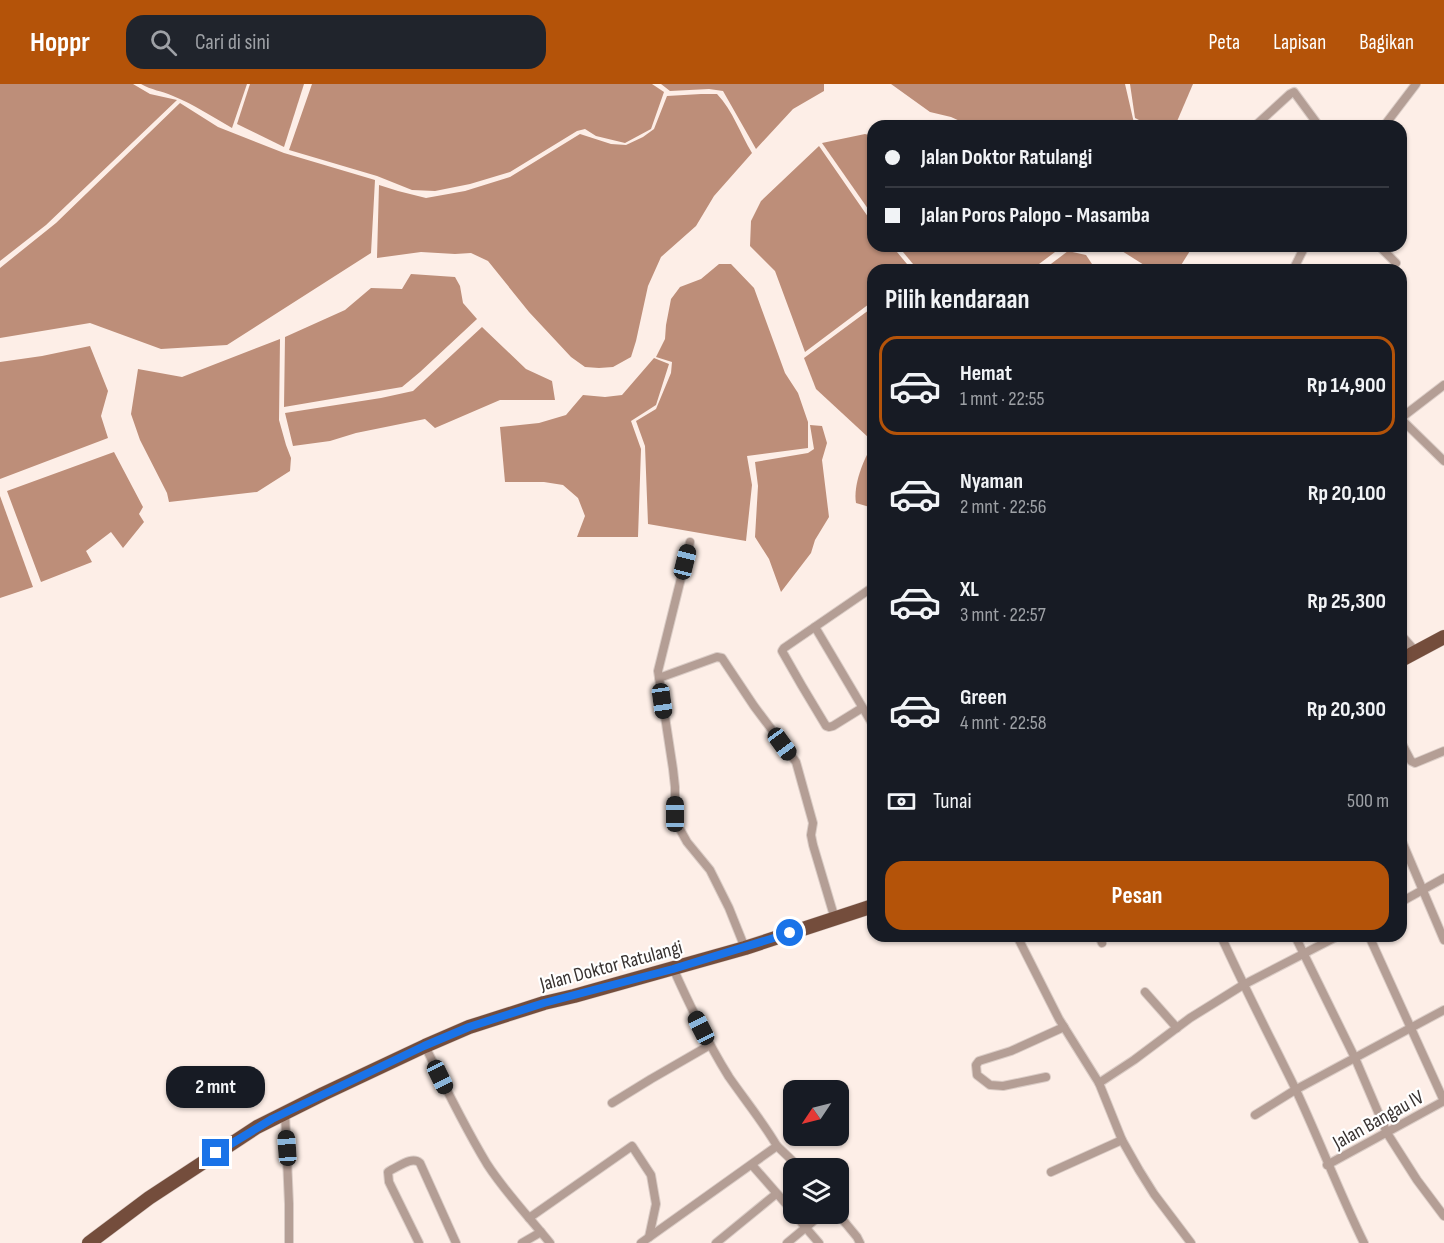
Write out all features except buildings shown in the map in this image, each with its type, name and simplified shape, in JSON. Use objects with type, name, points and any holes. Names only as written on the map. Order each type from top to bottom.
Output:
[{"type":"highway","points":[[1407,657],[1444,637]]},
{"type":"highway","name":"Jalan Doktor Ratulangi","points":[[88,1243],[148,1198],[262,1124],[424,1046],[469,1027],[544,1003],[745,948],[867,908]]},
{"type":"street","points":[[1389,120],[1416,84]]},
{"type":"street","points":[[1262,120],[1294,92],[1315,120]]},
{"type":"street","points":[[1385,252],[1396,263]]},
{"type":"street","points":[[1407,414],[1444,385]]},
{"type":"street","points":[[1407,425],[1444,461]]},
{"type":"street","points":[[690,542],[658,671],[673,769],[675,814],[677,824],[687,842],[710,870],[745,948]]},
{"type":"street","points":[[862,708],[829,728],[823,723],[782,651],[867,591]]},
{"type":"street","points":[[815,627],[867,716]]},
{"type":"street","points":[[1407,642],[1416,652]]},
{"type":"street","points":[[659,678],[717,657],[722,658],[796,762],[813,823],[811,835],[813,845],[835,919]]},
{"type":"street","points":[[1407,753],[1415,763],[1444,751]]},
{"type":"street","points":[[1407,853],[1444,940]]},
{"type":"street","points":[[1407,899],[1444,878]]},
{"type":"street","points":[[1020,942],[1059,1019],[1099,1083],[1122,1140],[1154,1194],[1191,1243]]},
{"type":"street","points":[[1224,942],[1295,1090],[1364,1243]]},
{"type":"street","points":[[1298,942],[1354,1058],[1387,1133],[1444,1216]]},
{"type":"street","points":[[1099,1083],[1190,1018],[1243,986],[1326,942]]},
{"type":"street","points":[[1372,942],[1444,1101]]},
{"type":"street","points":[[673,969],[710,1045],[777,1146],[790,1158]]},
{"type":"street","points":[[1145,992],[1177,1028]]},
{"type":"street","points":[[1255,1115],[1295,1090],[1444,1010]]},
{"type":"street","points":[[1046,1077],[1003,1086],[990,1085],[977,1075],[976,1065],[979,1061],[1011,1051],[1064,1027]]},
{"type":"street","points":[[612,1103],[710,1045]]},
{"type":"street","points":[[424,1046],[488,1164],[511,1198],[550,1243]]},
{"type":"street","name":"Jalan Bangau IV","points":[[1328,1165],[1444,1101]]},
{"type":"street","points":[[285,1113],[289,1243]]},
{"type":"street","points":[[1051,1172],[1122,1140]]},
{"type":"street","points":[[529,1218],[632,1146],[651,1175],[656,1204],[645,1240]]},
{"type":"street","points":[[645,1240],[777,1146]]},
{"type":"street","points":[[418,1243],[389,1182],[388,1175],[391,1170],[413,1160],[420,1163],[456,1243]]},
{"type":"street","points":[[752,1165],[783,1201]]},
{"type":"street","points":[[716,1243],[776,1194]]},
{"type":"street","points":[[803,1224],[819,1243]]},
{"type":"street","points":[[787,1243],[810,1224]]},
{"type":"street","points":[[846,1224],[860,1243]]},
{"type":"street","points":[[522,1243],[541,1232]]},
{"type":"shaded area","points":[[0,84],[133,84],[150,94],[177,100],[46,225],[0,261]]},
{"type":"shaded area","points":[[141,84],[247,84],[232,128],[188,103]]},
{"type":"shaded area","points":[[250,84],[304,84],[284,147],[237,124]]},
{"type":"shaded area","points":[[312,84],[652,84],[664,92],[651,129],[625,143],[596,136],[585,129],[577,131],[510,172],[470,184],[435,191],[412,190],[377,176],[289,150]]},
{"type":"shaded area","points":[[661,84],[824,84],[824,91],[793,109],[756,149],[723,91],[709,89],[670,91]]},
{"type":"shaded area","points":[[891,84],[1125,84],[1133,120],[958,120],[930,112]]},
{"type":"shaded area","points":[[1130,84],[1193,84],[1178,120],[1139,120],[1135,118]]},
{"type":"shaded area","points":[[717,94],[732,115],[752,153],[714,196],[696,226],[661,257],[648,286],[631,357],[613,367],[585,367],[571,357],[529,312],[488,261],[471,253],[421,252],[377,258],[379,185],[426,198],[465,191],[510,177],[580,134],[611,144],[626,145],[654,129],[667,96]]},
{"type":"shaded area","points":[[180,103],[218,127],[284,153],[375,180],[371,253],[227,345],[161,349],[90,323],[0,338],[0,268],[56,223]]},
{"type":"shaded area","points":[[867,134],[867,207],[822,143]]},
{"type":"shaded area","points":[[819,146],[867,215],[867,252],[897,252],[907,264],[867,264],[867,306],[805,352],[775,271],[750,246],[751,221],[761,201]]},
{"type":"shaded area","points":[[903,252],[1055,252],[1039,264],[913,264]]},
{"type":"shaded area","points":[[1067,252],[1072,252],[1086,255],[1092,264],[1051,264]]},
{"type":"shaded area","points":[[1124,252],[1189,252],[1182,264],[1142,264]]},
{"type":"shaded area","points":[[719,264],[731,264],[754,288],[785,373],[798,393],[808,422],[808,448],[747,456],[752,485],[746,541],[648,524],[645,446],[636,421],[656,409],[671,373],[672,362],[656,357],[665,339],[671,299],[680,287],[701,279]]},
{"type":"shaded area","points":[[411,274],[455,277],[460,286],[463,303],[477,319],[402,387],[284,407],[285,337],[345,310],[371,288],[402,289]]},
{"type":"shaded area","points":[[867,311],[867,436],[816,389],[804,358]]},
{"type":"shaded area","points":[[482,327],[526,369],[552,381],[555,400],[500,400],[435,428],[425,419],[356,433],[330,441],[293,446],[285,413],[413,391]]},
{"type":"shaded area","points":[[280,339],[279,420],[291,458],[290,471],[257,492],[169,502],[167,493],[140,440],[131,414],[138,369],[182,377]]},
{"type":"shaded area","points":[[90,346],[108,391],[101,416],[108,438],[0,479],[0,362]]},
{"type":"shaded area","points":[[654,358],[669,364],[656,405],[631,421],[641,449],[638,537],[577,537],[585,516],[578,498],[563,485],[544,482],[505,482],[500,427],[539,423],[566,415],[583,395],[605,397],[622,395]]},
{"type":"shaded area","points":[[810,425],[822,426],[827,443],[822,460],[829,517],[815,540],[811,553],[781,592],[769,559],[755,537],[758,486],[755,462],[808,453],[814,449]]},
{"type":"shaded area","points":[[114,452],[143,507],[139,514],[144,522],[123,548],[111,532],[86,551],[92,562],[41,582],[7,491]]},
{"type":"shaded area","points":[[867,456],[867,506],[856,503],[855,496]]},
{"type":"shaded area","points":[[0,496],[33,587],[0,598]]},
{"type":"route","points":[[216,1153],[272,1119],[424,1046],[469,1027],[544,1003],[673,969],[790,933]]}]
